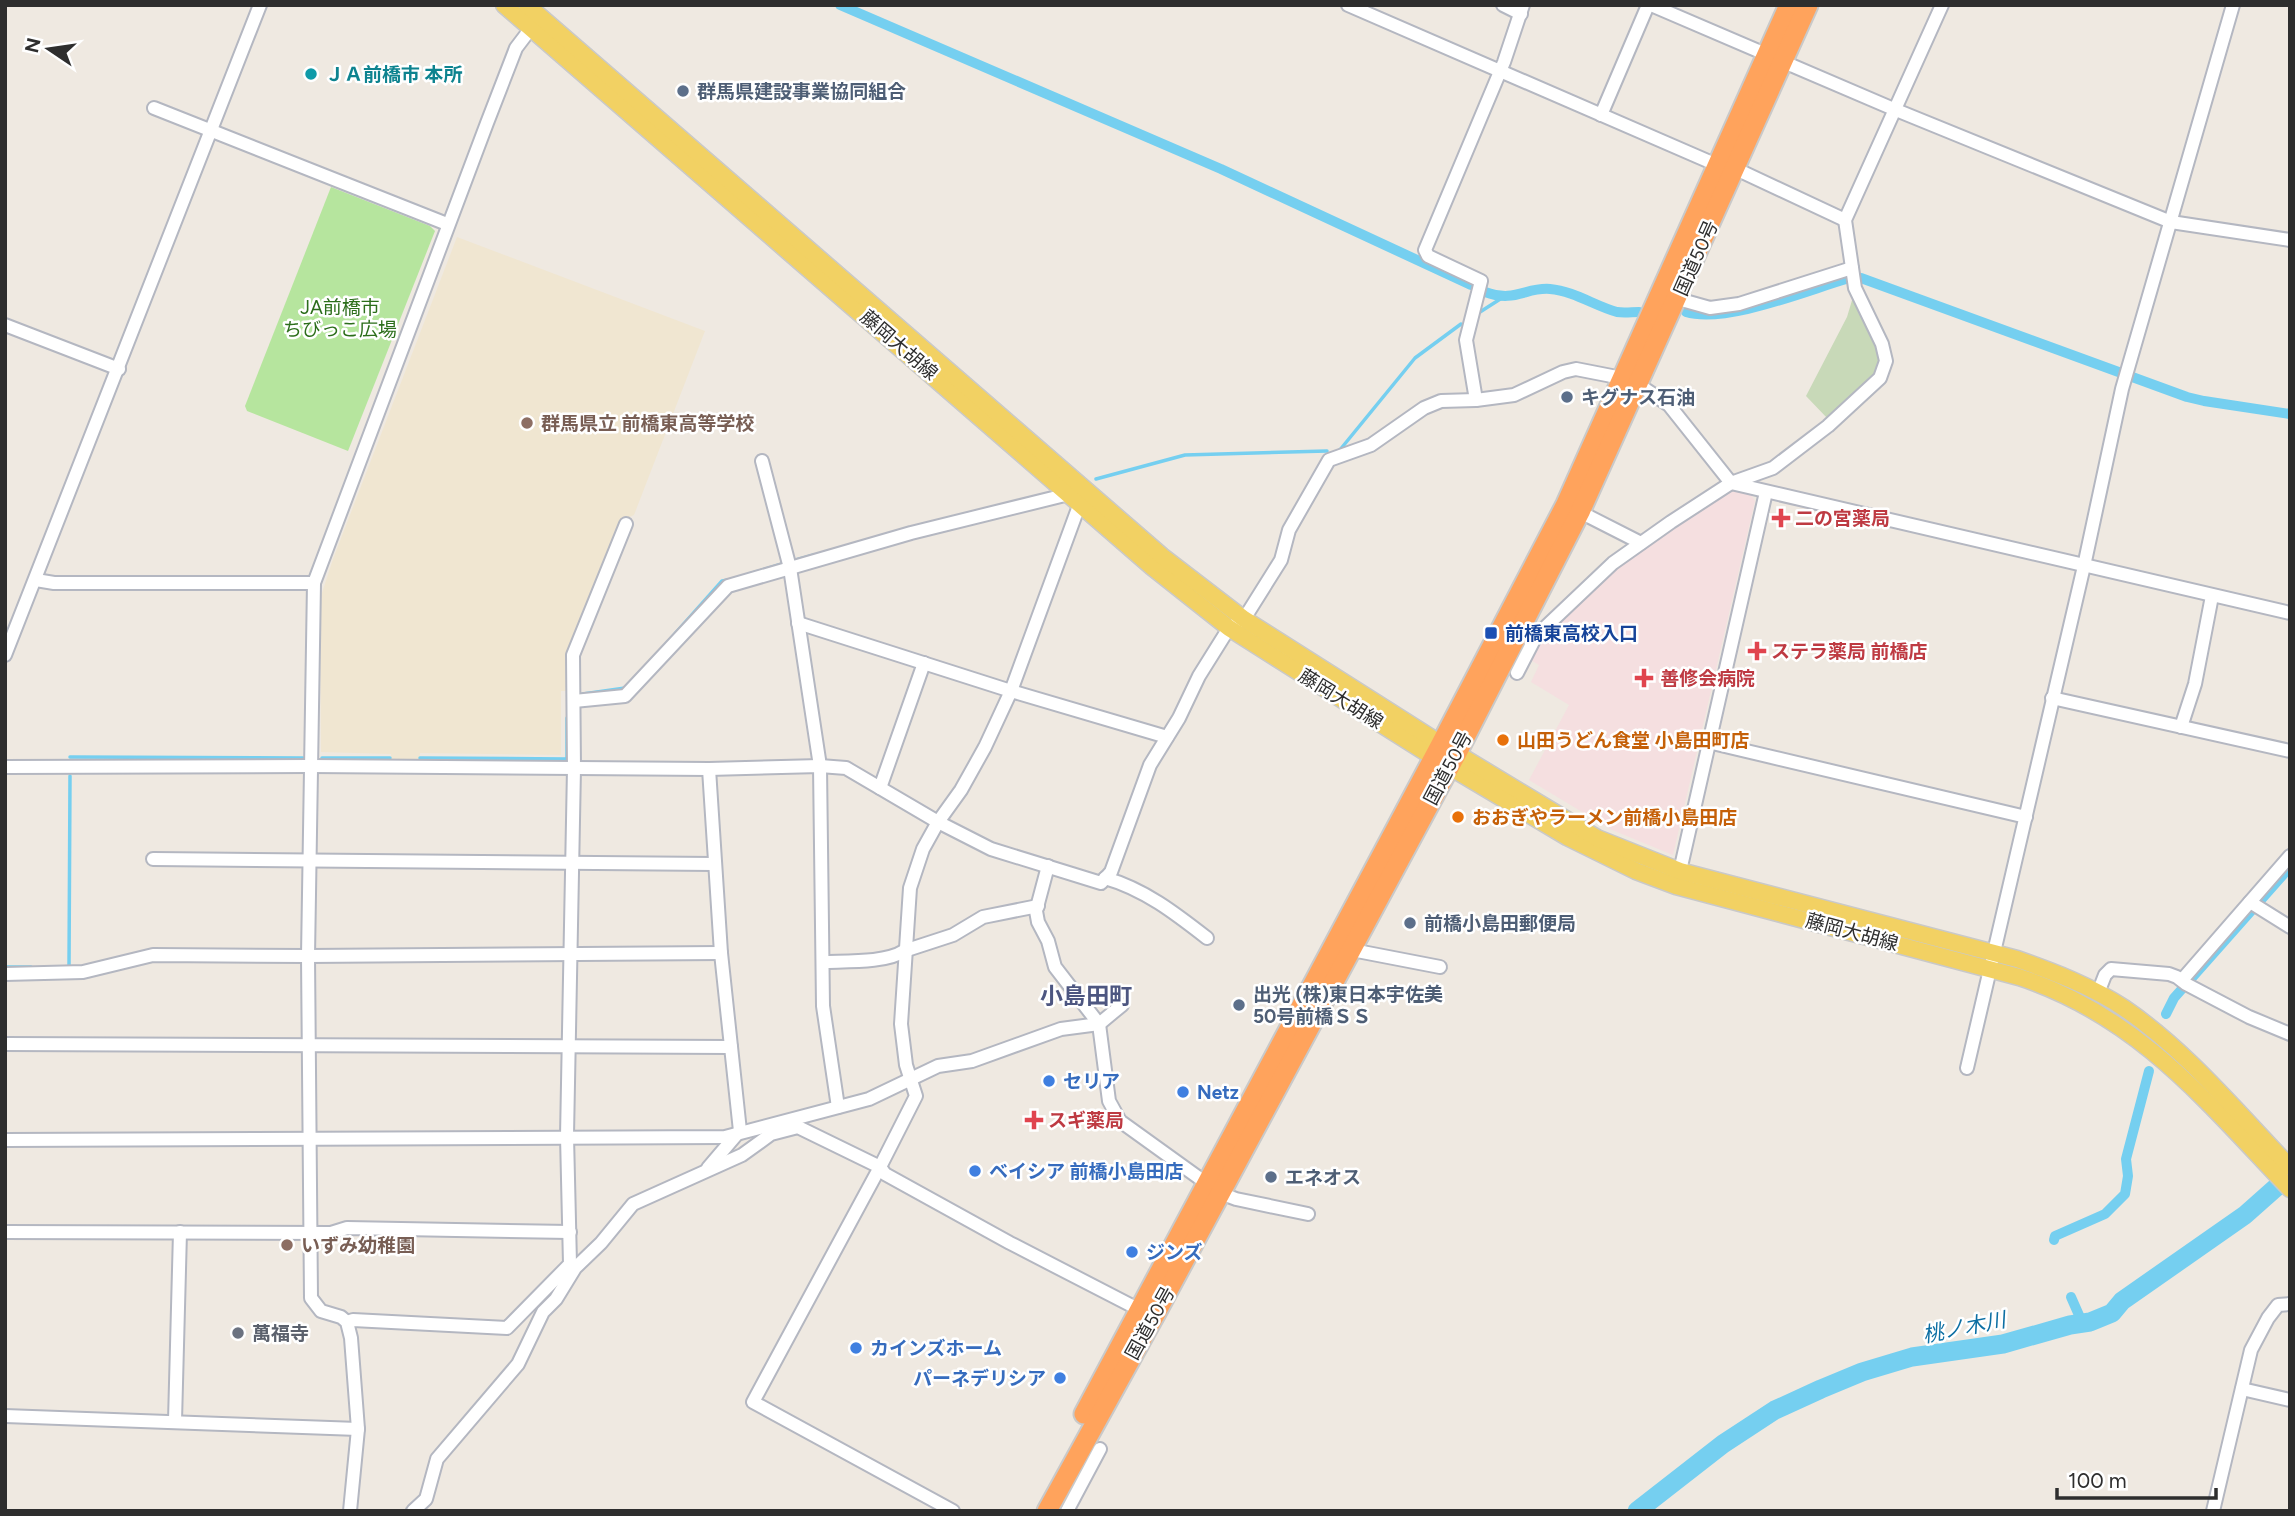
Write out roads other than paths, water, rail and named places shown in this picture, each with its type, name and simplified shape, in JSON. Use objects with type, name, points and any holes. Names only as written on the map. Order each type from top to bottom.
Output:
[{"type":"highway","name":"国道50号","points":[[1775,59],[1789,5]]},
{"type":"highway","name":"国道50号","points":[[1047,1511],[1213,1188],[1445,755],[1580,512],[1630,381],[1726,167],[1775,59],[1808,5]]},
{"type":"highway","name":"国道50号","points":[[1032,1511],[1140,1310],[1352,950],[1566,504],[1630,381],[1678,299],[1726,167]]},
{"type":"main road","name":"藤岡大胡線","points":[[504,5],[536,23],[1162,555],[1244,619],[1567,837],[1676,886],[1992,961],[2047,970],[2098,993],[2123,1007],[2191,1065],[2290,1189]]},
{"type":"main road","name":"藤岡大胡線","points":[[527,5],[536,23],[1074,499],[1152,567],[1229,628],[1445,755],[1597,838],[1680,870],[1992,961],[2063,994],[2118,1024],[2160,1056],[2290,1167]]},
{"type":"street","points":[[5,655],[260,5]]},
{"type":"street","points":[[1348,5],[1845,220]]},
{"type":"street","points":[[1476,400],[1466,340],[1480,281],[1428,256],[1425,250],[1501,70],[1522,9],[1503,5]]},
{"type":"street","points":[[1601,115],[1649,5],[1896,110],[2171,222],[2290,240]]},
{"type":"street","points":[[1517,673],[1536,636],[1614,563],[1731,483],[1773,468],[1828,426],[1880,378],[1886,361],[1882,344],[1855,288],[1845,220],[1942,5]]},
{"type":"street","points":[[1967,1068],[2084,566],[2122,389],[2234,5]]},
{"type":"street","points":[[350,1511],[358,1429],[351,1338],[347,1322],[341,1317],[321,1311],[311,1298],[308,956],[314,583],[447,224],[516,48],[536,23]]},
{"type":"street","points":[[154,108],[447,224]]},
{"type":"street","points":[[1678,299],[1710,308],[1738,304],[1852,268]]},
{"type":"street","points":[[5,325],[119,369]]},
{"type":"street","points":[[5,767],[846,768],[938,822],[991,849],[1101,883],[1111,872],[1150,765],[1229,628],[1244,619],[1281,560],[1289,530],[1329,460],[1371,445],[1424,408],[1441,401],[1514,395],[1563,372],[1576,369],[1630,381],[1669,405],[1731,483],[2290,614]]},
{"type":"street","points":[[762,461],[790,568],[820,766],[823,1006],[838,1107]]},
{"type":"street","points":[[1680,870],[1766,492]]},
{"type":"street","points":[[574,701],[625,696],[728,586],[911,533],[1074,499],[1011,691],[979,758],[923,849],[910,888],[901,1024],[906,1066],[916,1096],[753,1402],[953,1511]]},
{"type":"street","points":[[1580,512],[1641,543]]},
{"type":"street","points":[[412,1511],[426,1499],[437,1460],[518,1364],[542,1312],[556,1299],[573,1266],[567,1136],[574,768],[573,655],[626,524]]},
{"type":"street","points":[[36,580],[54,583],[314,583]]},
{"type":"street","points":[[2182,727],[2195,684],[2213,596]]},
{"type":"street","points":[[798,623],[1167,737]]},
{"type":"street","points":[[880,788],[924,663]]},
{"type":"street","points":[[2052,698],[2290,751]]},
{"type":"street","points":[[1708,742],[2026,817]]},
{"type":"street","points":[[706,1171],[740,1131],[721,953],[709,769]]},
{"type":"street","points":[[2182,980],[2255,905],[2290,856]]},
{"type":"street","points":[[153,859],[714,864]]},
{"type":"street","points":[[1048,866],[1038,906],[1038,922],[1048,941],[1055,967],[1100,1024],[1109,1101],[1120,1121],[1213,1188],[1236,1199],[1308,1214]]},
{"type":"street","points":[[1105,878],[1123,883],[1166,906],[1207,937]]},
{"type":"street","points":[[2255,905],[2290,928]]},
{"type":"street","points":[[823,962],[873,959],[898,954],[953,935],[983,917],[1038,906]]},
{"type":"street","points":[[1352,950],[1440,967]]},
{"type":"street","points":[[5,974],[83,972],[153,955],[721,953]]},
{"type":"street","points":[[2098,993],[2105,975],[2111,969],[2169,975],[2249,1017],[2290,1034]]},
{"type":"street","points":[[5,1140],[725,1136],[869,1099],[938,1066],[972,1061],[1061,1029],[1100,1024],[1122,1005]]},
{"type":"street","points":[[5,1044],[731,1047]]},
{"type":"street","points":[[347,1322],[353,1320],[508,1328],[601,1243],[634,1204],[742,1155],[771,1134],[798,1127],[880,1167],[885,1174],[1010,1243],[1140,1310]]},
{"type":"street","points":[[5,1232],[331,1233],[347,1228],[570,1232]]},
{"type":"street","points":[[175,1421],[180,1232]]},
{"type":"street","points":[[2213,1511],[2251,1350],[2278,1305],[2290,1304]]},
{"type":"street","points":[[2242,1389],[2290,1400]]},
{"type":"street","points":[[5,1416],[358,1429]]},
{"type":"street","points":[[1066,1511],[1101,1449]]},
{"type":"waterway","points":[[840,5],[1221,169],[1471,285]]},
{"type":"waterway","points":[[1686,312],[1702,315],[1743,310],[1846,279],[1861,278],[2187,397],[2290,414]]},
{"type":"waterway","points":[[1485,292],[1504,296],[1550,289],[1617,312],[1639,312]]},
{"type":"waterway","points":[[1480,312],[1505,296]]},
{"type":"waterway","points":[[1339,451],[1415,358],[1461,324]]},
{"type":"waterway","points":[[1096,479],[1185,455],[1327,451]]},
{"type":"waterway","points":[[796,560],[814,555]]},
{"type":"waterway","points":[[749,574],[782,564]]},
{"type":"waterway","points":[[666,644],[722,581],[728,580]]},
{"type":"waterway","points":[[583,694],[625,688]]},
{"type":"waterway","points":[[420,758],[567,759],[567,718]]},
{"type":"waterway","points":[[70,757],[303,758]]},
{"type":"waterway","points":[[322,758],[390,758]]},
{"type":"waterway","points":[[67,967],[70,776]]},
{"type":"waterway","points":[[2166,1014],[2174,998],[2290,867]]},
{"type":"waterway","points":[[5,967],[31,967]]},
{"type":"waterway","points":[[2054,1240],[2055,1236],[2105,1214],[2125,1194],[2128,1176],[2126,1159],[2149,1071]]},
{"type":"waterway","name":"桃ノ木川","points":[[1637,1511],[1723,1444],[1775,1410],[1821,1389],[1862,1372],[1912,1357],[2003,1344],[2090,1322],[2112,1313],[2122,1301],[2245,1215],[2290,1175]]},
{"type":"waterway","points":[[2071,1297],[2082,1322]]},
{"type":"place","name":"ＪＡ前橋市 本所","points":[[311,74]]},
{"type":"place","name":"群馬県建設事業協同組合","points":[[683,91]]},
{"type":"place","name":"キグナス石油","points":[[1567,397]]},
{"type":"place","name":"群馬県立 前橋東高等学校","points":[[527,423]]},
{"type":"place","name":"二の宮薬局","points":[[1781,518]]},
{"type":"place","name":"前橋東高校入口","points":[[1491,633]]},
{"type":"place","name":"ステラ薬局 前橋店","points":[[1757,651]]},
{"type":"place","name":"善修会病院","points":[[1644,678]]},
{"type":"place","name":"山田うどん食堂 小島田町店","points":[[1503,740]]},
{"type":"place","name":"おおぎやラーメン前橋小島田店","points":[[1458,817]]},
{"type":"place","name":"前橋小島田郵便局","points":[[1410,923]]},
{"type":"place","name":"出光 (株)東日本宇佐美 50号前橋ＳＳ","points":[[1239,1005]]},
{"type":"place","name":"セリア","points":[[1049,1081]]},
{"type":"place","name":"Netz","points":[[1183,1092]]},
{"type":"place","name":"スギ薬局","points":[[1034,1120]]},
{"type":"place","name":"ベイシア 前橋小島田店","points":[[975,1171]]},
{"type":"place","name":"エネオス","points":[[1271,1177]]},
{"type":"place","name":"いずみ幼稚園","points":[[287,1245]]},
{"type":"place","name":"ジンズ","points":[[1132,1252]]},
{"type":"place","name":"萬福寺","points":[[238,1333]]},
{"type":"place","name":"カインズホーム","points":[[856,1348]]},
{"type":"place","name":"パーネデリシア","points":[[1060,1378]]},
{"type":"district","name":"小島田町","points":[[1086,996]]},
{"type":"park label","name":"JA前橋市 ちびっこ広場","points":[[340,318]]}]
